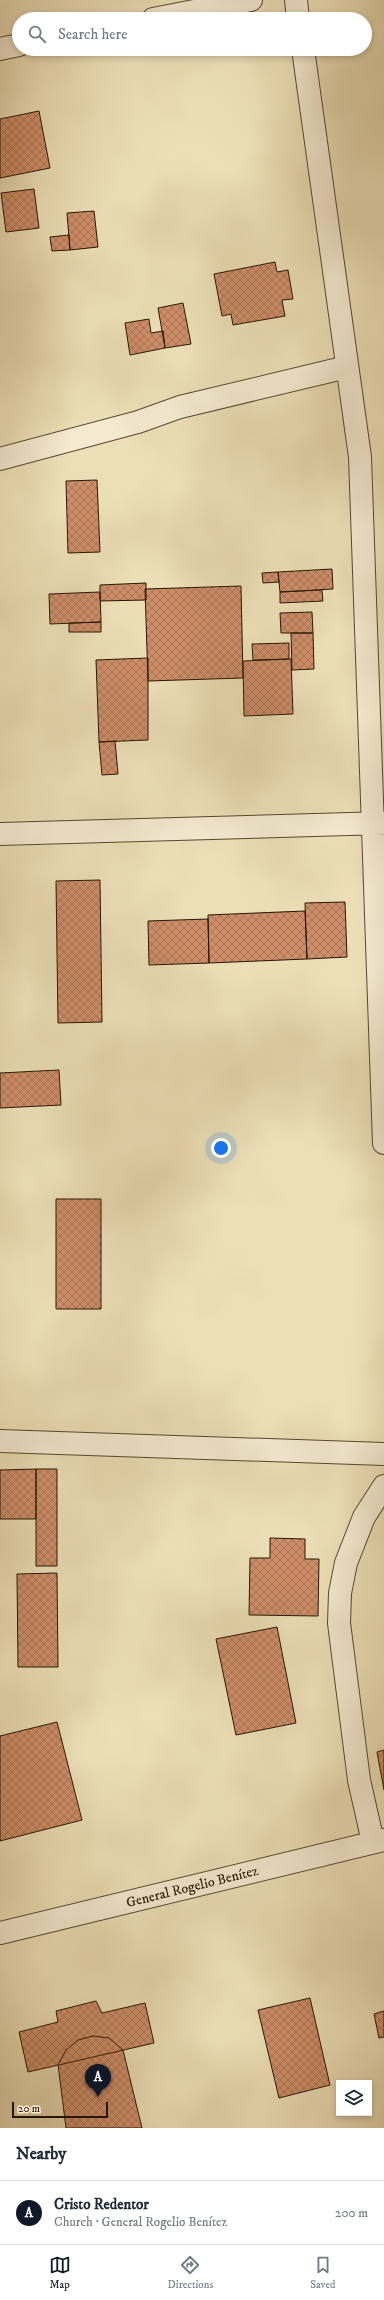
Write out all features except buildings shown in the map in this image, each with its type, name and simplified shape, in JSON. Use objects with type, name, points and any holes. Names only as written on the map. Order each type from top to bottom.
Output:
[{"type":"street","points":[[189,12],[251,0]]},
{"type":"street","points":[[296,0],[297,12]]},
{"type":"street","points":[[0,49],[12,46]]},
{"type":"street","points":[[304,56],[360,457],[379,823],[384,1143]]},
{"type":"street","points":[[0,459],[138,422],[180,407],[347,367]]},
{"type":"street","points":[[0,834],[379,823]]},
{"type":"street","points":[[0,1441],[384,1454]]},
{"type":"street","points":[[378,1841],[359,1780],[339,1623],[340,1593],[350,1551],[364,1517],[384,1486]]},
{"type":"street","name":"General Rogelio Benítez","points":[[0,1933],[378,1841]]},
{"type":"place","name":"Cristo Redentor","points":[[98,2097]]}]
